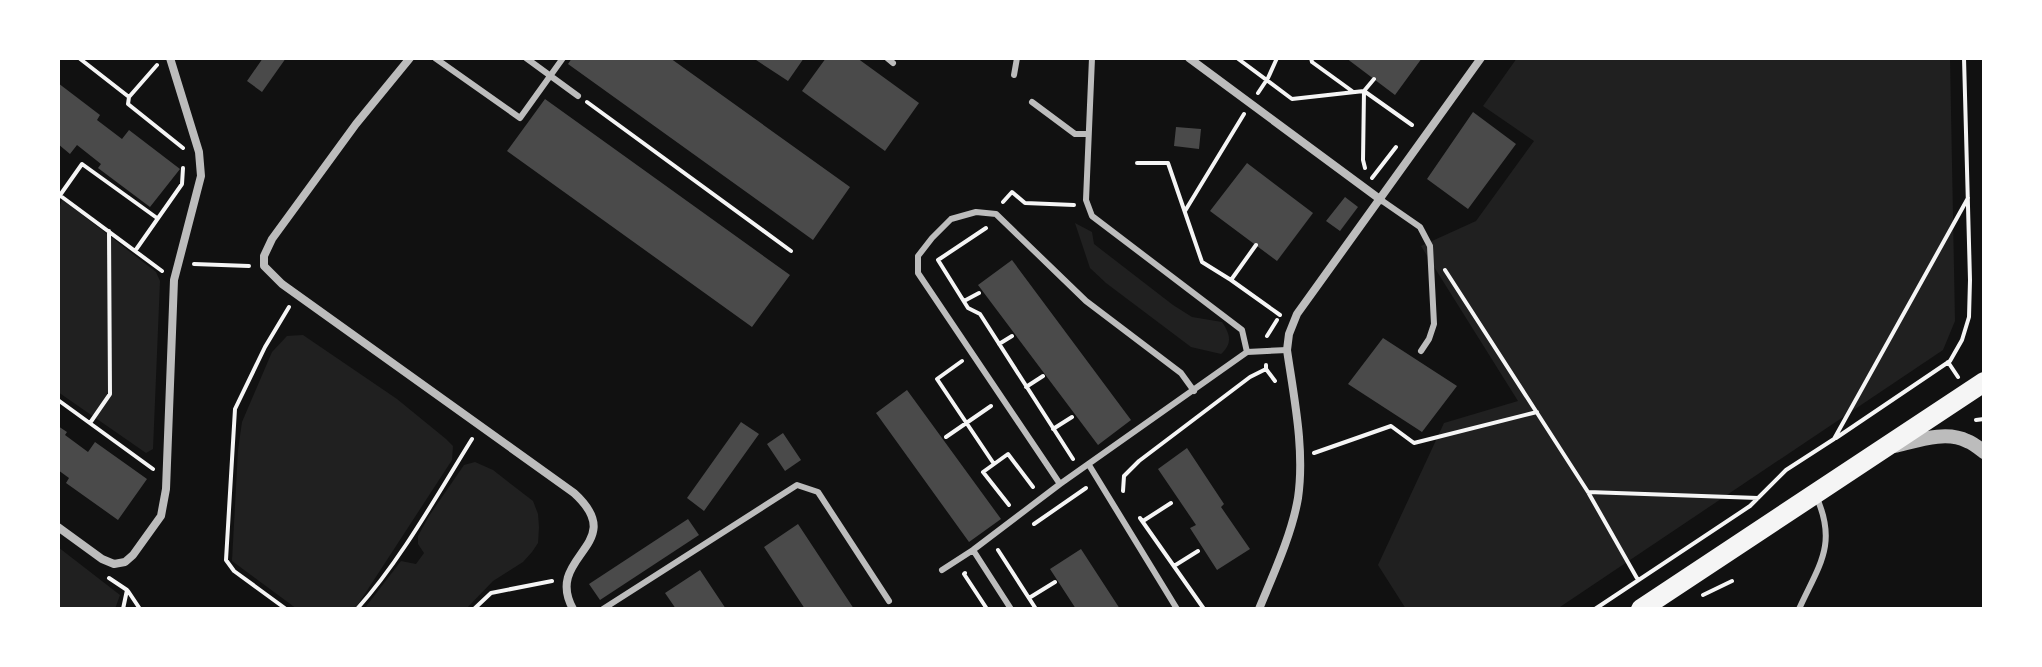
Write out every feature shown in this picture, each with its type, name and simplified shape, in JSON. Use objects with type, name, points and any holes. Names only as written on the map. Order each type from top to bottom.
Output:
[{"type":"main road","points":[[1641,609],[1984,382]]},
{"type":"street","points":[[58,527],[102,559],[114,564],[125,562],[133,555],[161,516],[166,489],[174,280],[201,176],[199,152],[167,58]]},
{"type":"street","points":[[410,58],[356,124],[272,239],[264,256],[264,266],[282,284],[574,493],[590,508],[594,530],[566,579],[573,609]]},
{"type":"street","points":[[1189,58],[1381,200]]},
{"type":"street","points":[[1259,609],[1283,550],[1298,499],[1300,453],[1287,350],[1297,314],[1481,58]]},
{"type":"street","points":[[1882,449],[1950,436],[1966,440],[1984,452]]},
{"type":"lane","points":[[435,58],[520,118],[563,58]]},
{"type":"lane","points":[[526,58],[578,96]]},
{"type":"lane","points":[[1014,75],[1017,58]]},
{"type":"lane","points":[[1092,58],[1086,200],[1092,216],[1242,330],[1247,352]]},
{"type":"lane","points":[[1032,102],[1075,134],[1088,134]]},
{"type":"lane","points":[[1381,200],[1420,227],[1430,246],[1434,324],[1421,351]]},
{"type":"lane","points":[[1060,484],[918,273],[918,256],[951,219],[976,212],[996,214],[1086,301],[1181,373],[1194,391]]},
{"type":"lane","points":[[942,570],[1247,352],[1287,350]]},
{"type":"lane","points":[[1089,465],[1177,609]]},
{"type":"lane","points":[[603,609],[797,485],[818,492],[889,601]]},
{"type":"lane","points":[[1799,609],[1826,547],[1825,516],[1815,493]]},
{"type":"lane","points":[[973,550],[1011,609]]},
{"type":"path","points":[[79,58],[129,97]]},
{"type":"path","points":[[167,58],[129,97],[128,104],[185,151]]},
{"type":"path","points":[[1237,58],[1292,99],[1364,91],[1412,125]]},
{"type":"path","points":[[1185,211],[1266,81],[1277,58]]},
{"type":"path","points":[[1311,58],[1312,62],[1353,92]]},
{"type":"path","points":[[1595,609],[1750,506],[1786,470],[1950,361],[1955,354],[1969,317],[1964,58]]},
{"type":"path","points":[[1374,79],[1364,91],[1363,160],[1369,182],[1403,137]]},
{"type":"path","points":[[578,96],[791,251]]},
{"type":"path","points":[[135,251],[182,184],[184,162]]},
{"type":"path","points":[[1137,163],[1168,163],[1202,262],[1280,315],[1267,335],[1265,351],[1266,369],[1281,393]]},
{"type":"path","points":[[157,219],[82,164],[59,195],[174,280]]},
{"type":"path","points":[[1008,505],[983,472],[1008,454],[1033,488],[1073,459],[980,314],[968,308],[938,260],[988,228],[991,214],[1012,192],[1025,203],[1088,206]]},
{"type":"path","points":[[1834,439],[1968,198]]},
{"type":"path","points":[[90,423],[110,394],[109,231]]},
{"type":"path","points":[[1231,280],[1256,245]]},
{"type":"path","points":[[1430,246],[1588,492],[1638,580]]},
{"type":"path","points":[[177,264],[264,266]]},
{"type":"path","points":[[964,301],[979,293]]},
{"type":"path","points":[[286,609],[234,571],[226,560],[235,409],[265,347],[296,294]]},
{"type":"path","points":[[999,344],[1012,336]]},
{"type":"path","points":[[973,354],[937,379],[994,464]]},
{"type":"path","points":[[1126,498],[1122,488],[1124,476],[1139,461],[1250,377],[1266,369]]},
{"type":"path","points":[[1026,387],[1043,376]]},
{"type":"path","points":[[946,437],[1002,398]]},
{"type":"path","points":[[58,400],[166,479]]},
{"type":"path","points":[[1300,453],[1316,453],[1391,426],[1414,443],[1537,412]]},
{"type":"path","points":[[1053,429],[1072,417]]},
{"type":"path","points":[[1976,420],[1984,419]]},
{"type":"path","points":[[357,609],[406,542],[480,426]]},
{"type":"path","points":[[1034,524],[1098,481]]},
{"type":"path","points":[[1588,492],[1759,498]]},
{"type":"path","points":[[1143,521],[1171,503]]},
{"type":"path","points":[[1134,510],[1204,609]]},
{"type":"path","points":[[987,609],[964,574],[998,550],[1036,609]]},
{"type":"path","points":[[1174,566],[1198,551]]},
{"type":"path","points":[[474,609],[491,593],[566,579]]},
{"type":"path","points":[[1029,598],[1055,582]]},
{"type":"path","points":[[127,590],[140,609]]},
{"type":"shaded area","points":[[1517,58],[1950,58],[1955,321],[1943,350],[1557,609],[1406,609],[1378,565],[1444,423],[1518,401],[1421,246],[1476,221],[1534,141],[1483,106]]},
{"type":"shaded area","points":[[62,199],[156,272],[160,281],[153,449],[146,453],[58,392],[58,214]]},
{"type":"shaded area","points":[[1075,223],[1092,232],[1094,244],[1173,305],[1192,317],[1222,322],[1229,338],[1225,350],[1221,354],[1191,347],[1106,283],[1090,268]]},
{"type":"shaded area","points":[[303,335],[397,399],[453,446],[452,460],[355,609],[297,609],[232,561],[242,422],[272,352],[287,336]]},
{"type":"shaded area","points":[[475,462],[493,470],[533,501],[539,527],[538,543],[532,552],[523,562],[493,581],[466,609],[364,609],[401,561],[416,564],[424,553],[418,544],[418,536],[429,516],[464,465]]},
{"type":"shaded area","points":[[58,547],[120,595],[115,609],[58,609]]},
{"type":"building","points":[[263,58],[286,58],[262,92],[247,81]]},
{"type":"building","points":[[572,58],[670,58],[850,187],[813,240],[568,64]]},
{"type":"building","points":[[753,58],[804,58],[788,81]]},
{"type":"building","points":[[826,58],[857,58],[919,103],[885,151],[802,91]]},
{"type":"building","points":[[1346,58],[1422,58],[1395,95]]},
{"type":"building","points":[[58,83],[100,115],[97,120],[122,139],[129,130],[180,169],[150,207],[98,168],[101,164],[77,145],[70,154],[58,144]]},
{"type":"building","points":[[545,99],[790,275],[752,327],[507,151]]},
{"type":"building","points":[[1473,112],[1516,144],[1468,209],[1427,179]]},
{"type":"building","points":[[1176,127],[1201,129],[1199,149],[1174,146]]},
{"type":"building","points":[[1247,163],[1313,213],[1277,261],[1210,211]]},
{"type":"building","points":[[1345,197],[1358,207],[1340,231],[1326,221]]},
{"type":"building","points":[[1012,260],[1131,420],[1098,445],[978,285]]},
{"type":"building","points":[[1383,338],[1457,386],[1422,432],[1348,384]]},
{"type":"building","points":[[907,390],[1001,519],[969,542],[876,413]]},
{"type":"building","points":[[741,422],[759,434],[704,511],[687,498]]},
{"type":"building","points":[[58,426],[88,452],[95,442],[147,479],[118,520],[66,483],[69,478],[58,470]]},
{"type":"building","points":[[783,433],[801,460],[785,471],[767,444]]},
{"type":"building","points":[[1187,448],[1250,549],[1217,570],[1190,528],[1196,525],[1158,469]]},
{"type":"building","points":[[688,519],[699,535],[600,600],[589,584]]},
{"type":"building","points":[[798,524],[854,609],[805,609],[764,547]]},
{"type":"building","points":[[1081,549],[1120,609],[1076,609],[1050,569]]},
{"type":"building","points":[[700,570],[726,609],[676,609],[665,593]]}]
